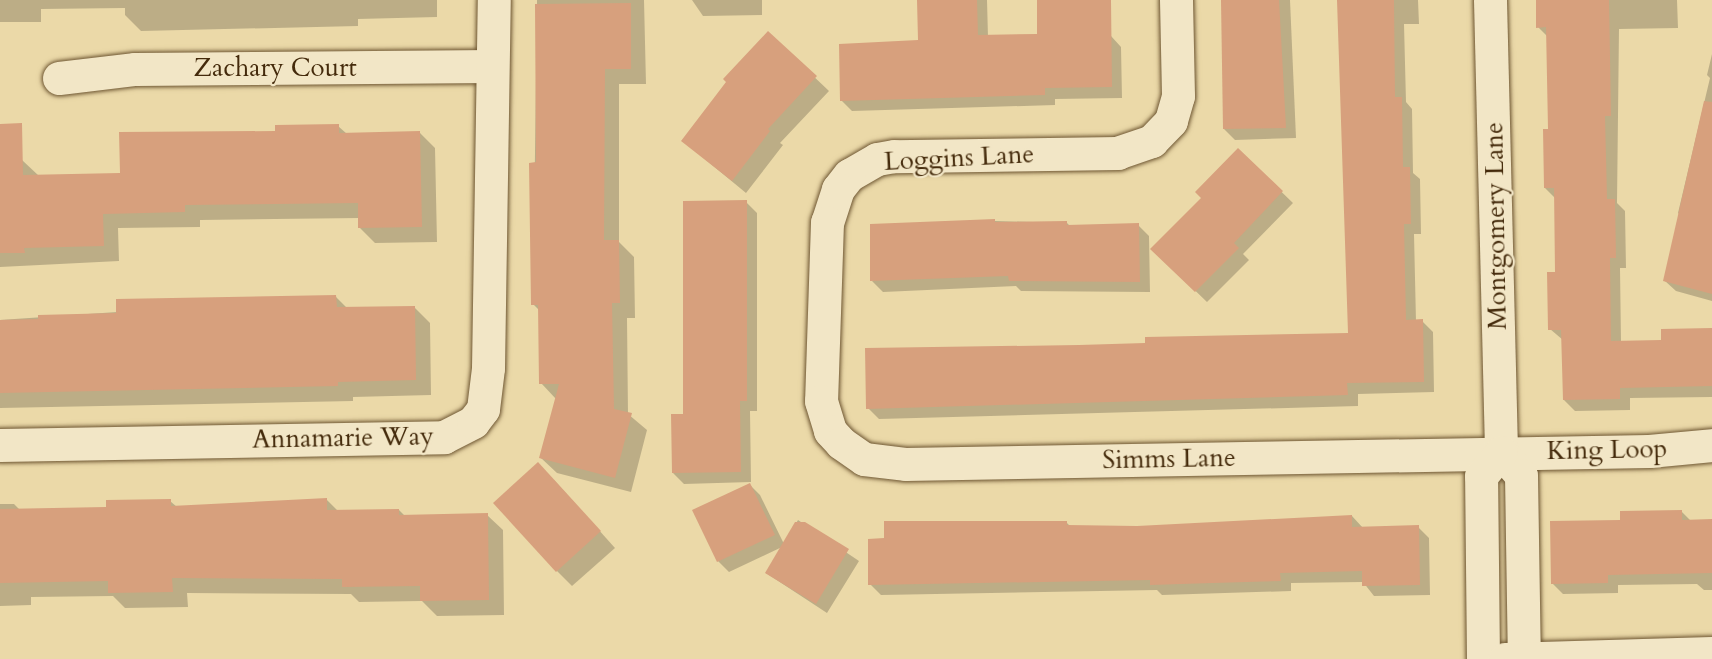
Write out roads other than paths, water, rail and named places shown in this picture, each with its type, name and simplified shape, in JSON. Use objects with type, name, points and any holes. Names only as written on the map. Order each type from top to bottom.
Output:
[{"type":"street","name":"Annamarie Way","points":[[0,445],[444,437],[473,422],[483,409],[488,368],[494,0]]},
{"type":"street","name":"Loggins Lane","points":[[841,443],[830,431],[822,389],[827,222],[838,189],[849,175],[877,159],[894,156],[1118,153],[1152,141],[1165,129],[1178,96],[1176,0]]},
{"type":"street","name":"Montgomery Lane","points":[[1490,0],[1501,452]]},
{"type":"street","name":"Zachary Court","points":[[59,78],[135,69],[492,66]]},
{"type":"street","name":"Simms Lane","points":[[841,443],[864,459],[904,464],[1501,452]]},
{"type":"street","name":"King Loop","points":[[1501,452],[1649,451],[1712,445]]},
{"type":"street","points":[[1483,659],[1481,476],[1501,452],[1521,475],[1524,659]]},
{"type":"street","points":[[1504,659],[1712,653]]}]
